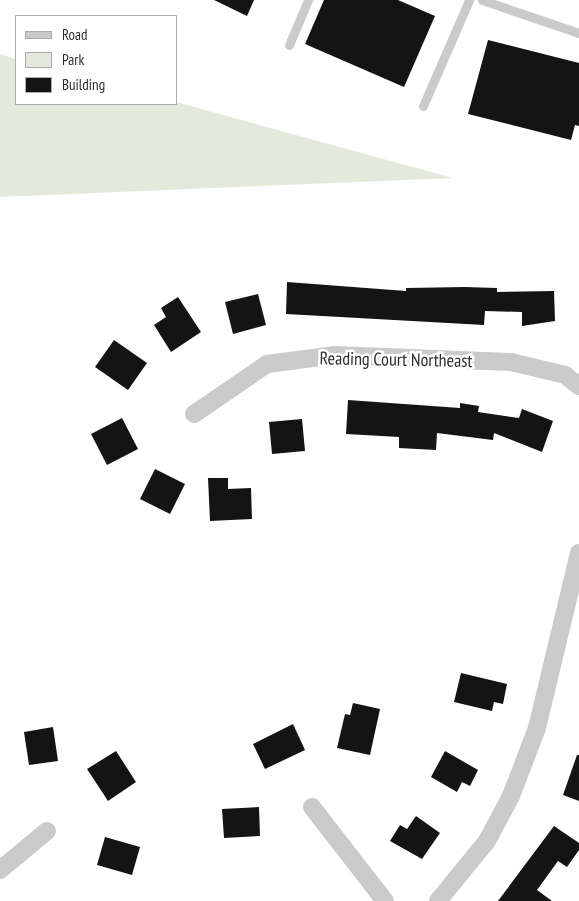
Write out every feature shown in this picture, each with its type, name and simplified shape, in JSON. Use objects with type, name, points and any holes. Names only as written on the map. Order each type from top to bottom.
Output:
[{"type":"street","name":"Reading Court Northeast","points":[[194,414],[267,364],[335,355],[511,362],[565,375],[579,386]]},
{"type":"street","points":[[438,901],[487,841],[511,796],[537,728],[579,553]]},
{"type":"street","points":[[312,807],[385,901]]},
{"type":"street","points":[[0,870],[46,831]]},
{"type":"lane","points":[[289,45],[308,0]]},
{"type":"lane","points":[[423,106],[469,0]]},
{"type":"lane","points":[[482,0],[579,33]]},
{"type":"green space","points":[[0,54],[15,59],[15,105],[178,105],[178,103],[453,178],[0,197]]},
{"type":"building","points":[[214,0],[254,0],[247,16]]},
{"type":"building","points":[[324,0],[398,0],[435,16],[404,87],[305,44]]},
{"type":"building","points":[[488,40],[579,63],[579,126],[575,125],[571,140],[468,114]]},
{"type":"building","points":[[287,282],[406,291],[406,288],[465,287],[497,288],[497,292],[554,291],[555,321],[522,326],[522,312],[485,311],[484,325],[286,314]]},
{"type":"building","points":[[258,294],[266,325],[233,334],[225,302]]},
{"type":"building","points":[[178,297],[201,332],[171,352],[154,325],[166,317],[161,308]]},
{"type":"building","points":[[114,340],[147,363],[128,390],[95,367]]},
{"type":"building","points":[[348,400],[460,408],[460,403],[479,406],[478,412],[519,418],[522,409],[553,421],[542,452],[494,433],[493,440],[437,433],[436,450],[399,448],[399,437],[346,434]]},
{"type":"building","points":[[122,418],[138,449],[107,465],[91,434]]},
{"type":"building","points":[[302,419],[305,451],[272,454],[269,422]]},
{"type":"building","points":[[155,469],[185,484],[170,514],[140,499]]},
{"type":"building","points":[[208,478],[228,478],[228,489],[251,488],[252,519],[210,521]]},
{"type":"building","points":[[461,673],[507,684],[503,704],[494,702],[492,711],[454,702]]},
{"type":"building","points":[[353,703],[380,709],[370,755],[337,748],[345,714],[350,715]]},
{"type":"building","points":[[293,724],[305,750],[265,769],[253,744]]},
{"type":"building","points":[[53,727],[58,761],[29,765],[24,732]]},
{"type":"building","points":[[116,751],[136,782],[108,801],[87,769]]},
{"type":"building","points":[[445,751],[478,770],[470,786],[462,782],[457,792],[431,777]]},
{"type":"building","points":[[577,755],[579,755],[579,801],[563,795]]},
{"type":"building","points":[[259,807],[260,836],[224,838],[222,809]]},
{"type":"building","points":[[416,816],[440,833],[422,859],[390,841],[400,825],[407,829]]},
{"type":"building","points":[[554,826],[579,843],[579,850],[567,867],[558,861],[537,890],[552,901],[498,901]]},
{"type":"building","points":[[105,837],[140,847],[132,875],[97,865]]}]
